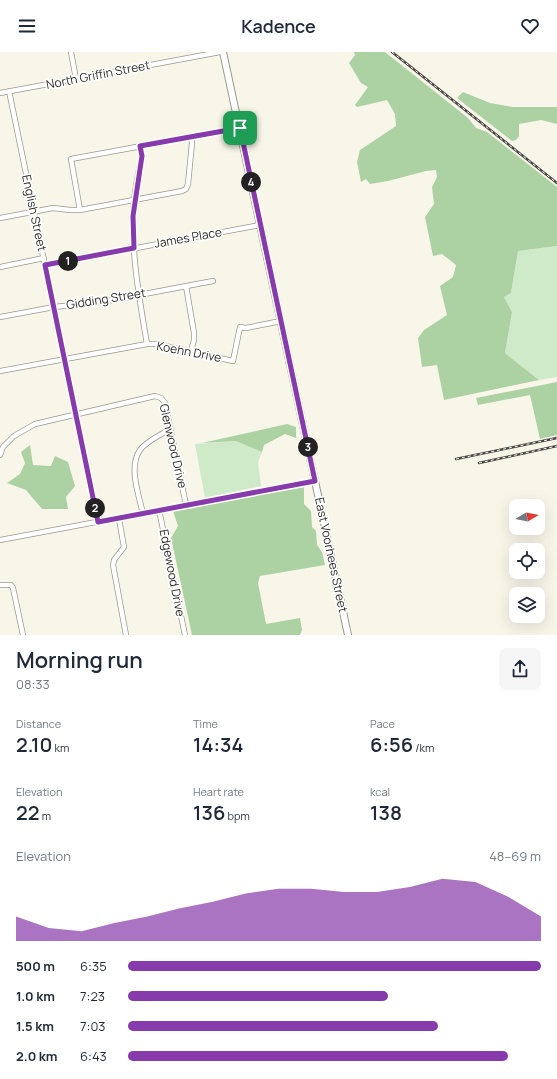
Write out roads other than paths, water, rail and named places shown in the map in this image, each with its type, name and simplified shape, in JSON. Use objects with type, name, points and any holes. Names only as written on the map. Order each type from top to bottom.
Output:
[{"type":"main road","name":"East Voorhees Street","points":[[223,52],[348,635]]},
{"type":"street","points":[[71,52],[76,79]]},
{"type":"street","name":"North Griffin Street","points":[[0,93],[220,52]]},
{"type":"street","name":"English Street","points":[[9,91],[98,522]]},
{"type":"street","points":[[80,210],[71,159],[240,128]]},
{"type":"street","points":[[0,218],[53,208],[80,210],[182,191],[186,189],[188,184],[191,136]]},
{"type":"street","points":[[140,146],[142,156],[134,200],[133,216],[134,248],[139,294],[147,344]]},
{"type":"street","name":"James Place","points":[[45,265],[260,225]]},
{"type":"street","points":[[0,267],[44,258]]},
{"type":"street","name":"Gidding Street","points":[[0,317],[54,307],[102,302],[213,281]]},
{"type":"street","points":[[186,286],[194,333],[191,351]]},
{"type":"street","name":"Koehn Drive","points":[[0,371],[147,344],[191,351],[233,361],[240,327],[246,328],[280,321]]},
{"type":"street","name":"Glenwood Drive","points":[[0,455],[3,447],[14,436],[35,424],[50,419],[155,396],[161,398],[165,403],[186,505]]},
{"type":"street","points":[[143,514],[134,471],[135,460],[140,450],[170,429]]},
{"type":"street","points":[[0,540],[315,481]]},
{"type":"street","name":"Edgewood Drive","points":[[159,510],[184,635]]},
{"type":"street","points":[[119,518],[124,547],[114,560],[113,565],[119,590],[119,601],[126,635]]},
{"type":"street","points":[[0,586],[11,585],[14,588],[23,635]]},
{"type":"railway","points":[[392,52],[557,183]]},
{"type":"railway","points":[[456,459],[557,438]]},
{"type":"railway","points":[[479,463],[557,446]]}]
